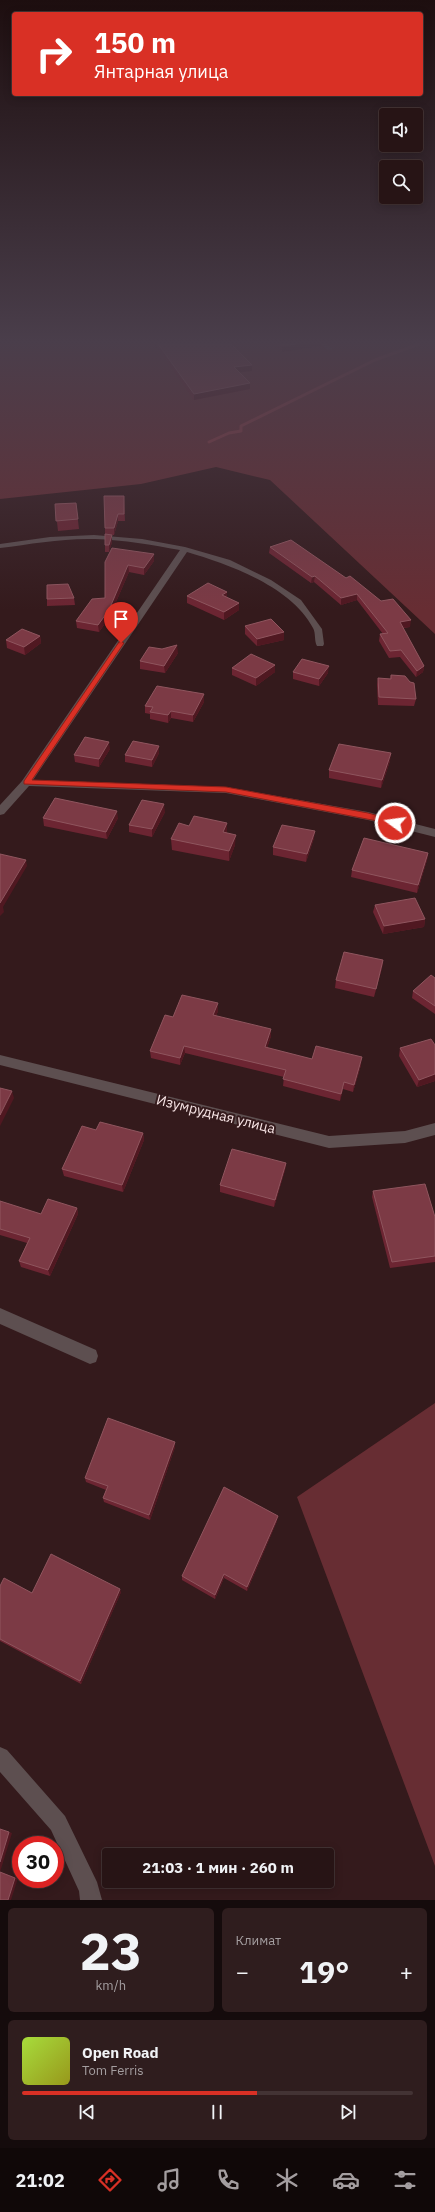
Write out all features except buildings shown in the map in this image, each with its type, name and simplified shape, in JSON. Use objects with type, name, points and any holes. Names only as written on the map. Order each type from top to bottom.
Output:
[{"type":"street","points":[[0,546],[50,539],[94,537],[142,541],[185,549],[228,562],[268,582],[298,602],[318,629],[320,644]]},
{"type":"street","points":[[0,812],[26,783],[185,549]]},
{"type":"street","points":[[26,783],[226,790],[368,816],[435,833]]},
{"type":"street","name":"Изумрудная улица","points":[[0,1060],[329,1142],[405,1137],[435,1129]]},
{"type":"street","points":[[0,1316],[90,1356]]},
{"type":"street","points":[[0,1757],[58,1822],[89,1890],[91,1900]]},
{"type":"shaded area","points":[[0,433],[435,433],[435,634],[270,480],[216,467],[141,484],[0,499]]},
{"type":"shaded area","points":[[435,1403],[435,1866],[297,1497]]},
{"type":"waterway","points":[[209,442],[231,433]]},
{"type":"route","points":[[121,643],[26,783],[125,785],[226,790],[368,816],[395,823]]}]
